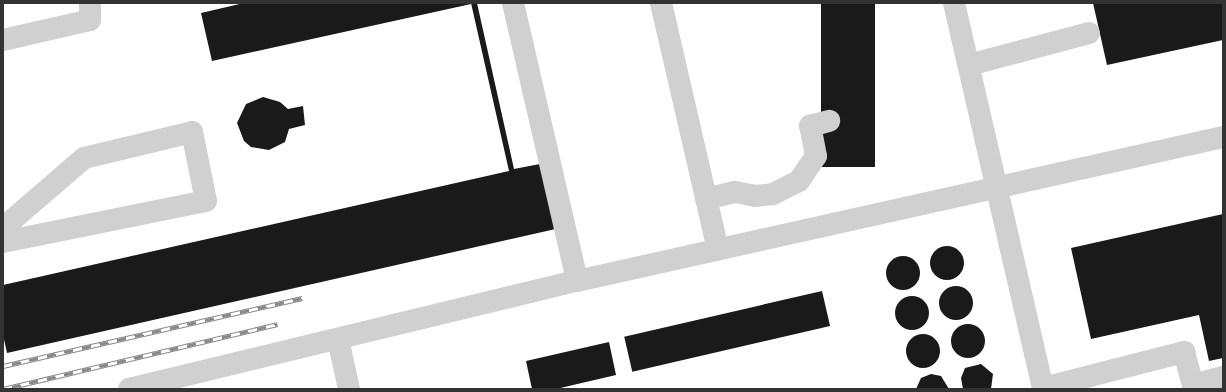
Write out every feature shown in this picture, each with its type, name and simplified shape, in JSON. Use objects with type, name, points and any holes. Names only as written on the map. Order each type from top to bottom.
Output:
[{"type":"lane","points":[[3,40],[90,20],[90,3]]},
{"type":"lane","points":[[513,3],[577,281]]},
{"type":"lane","points":[[661,3],[718,250]]},
{"type":"lane","points":[[954,3],[1043,389],[1184,352],[1193,385],[1223,377]]},
{"type":"lane","points":[[969,65],[1089,33]]},
{"type":"lane","points":[[706,199],[735,192],[755,196],[773,194],[799,181],[816,156],[810,126],[829,121]]},
{"type":"lane","points":[[3,228],[84,158],[192,132],[206,201],[3,242]]},
{"type":"lane","points":[[129,389],[174,384],[338,339],[577,281],[998,190],[1223,138]]},
{"type":"lane","points":[[338,339],[349,389]]},
{"type":"building","points":[[244,3],[471,4],[212,61],[201,13]]},
{"type":"building","points":[[471,3],[477,3],[514,169],[545,163],[560,228],[7,353],[3,335],[3,285],[509,171]]},
{"type":"building","points":[[821,3],[875,3],[875,167],[821,167]]},
{"type":"building","points":[[1093,3],[1223,3],[1223,40],[1107,65]]},
{"type":"building","points":[[263,97],[280,102],[288,109],[303,106],[305,125],[289,129],[285,142],[269,150],[251,147],[244,141],[237,123],[246,104]]},
{"type":"building","points":[[1223,214],[1223,358],[1209,361],[1199,315],[1091,339],[1071,248]]},
{"type":"building","points":[[947,246],[959,251],[964,263],[959,275],[947,280],[935,275],[930,263],[935,251]]},
{"type":"building","points":[[903,256],[915,261],[920,273],[915,285],[903,290],[891,285],[886,273],[891,261]]},
{"type":"building","points":[[956,286],[968,291],[973,303],[968,315],[956,320],[944,315],[939,303],[944,291]]},
{"type":"building","points":[[822,291],[830,326],[632,372],[624,337]]},
{"type":"building","points":[[912,296],[924,301],[929,313],[924,325],[912,330],[900,325],[895,313],[900,301]]},
{"type":"building","points":[[968,324],[980,329],[985,341],[980,353],[968,358],[956,353],[951,341],[956,329]]},
{"type":"building","points":[[923,334],[935,339],[940,351],[935,363],[923,368],[911,363],[906,351],[911,339]]},
{"type":"building","points":[[609,342],[616,375],[556,389],[532,389],[526,361]]},
{"type":"building","points":[[981,364],[993,374],[991,389],[963,389],[961,378],[965,368]]},
{"type":"building","points":[[931,374],[941,376],[949,389],[916,389],[921,378]]},
{"type":"railway","points":[[3,366],[302,298]]},
{"type":"railway","points":[[3,389],[277,324]]}]
